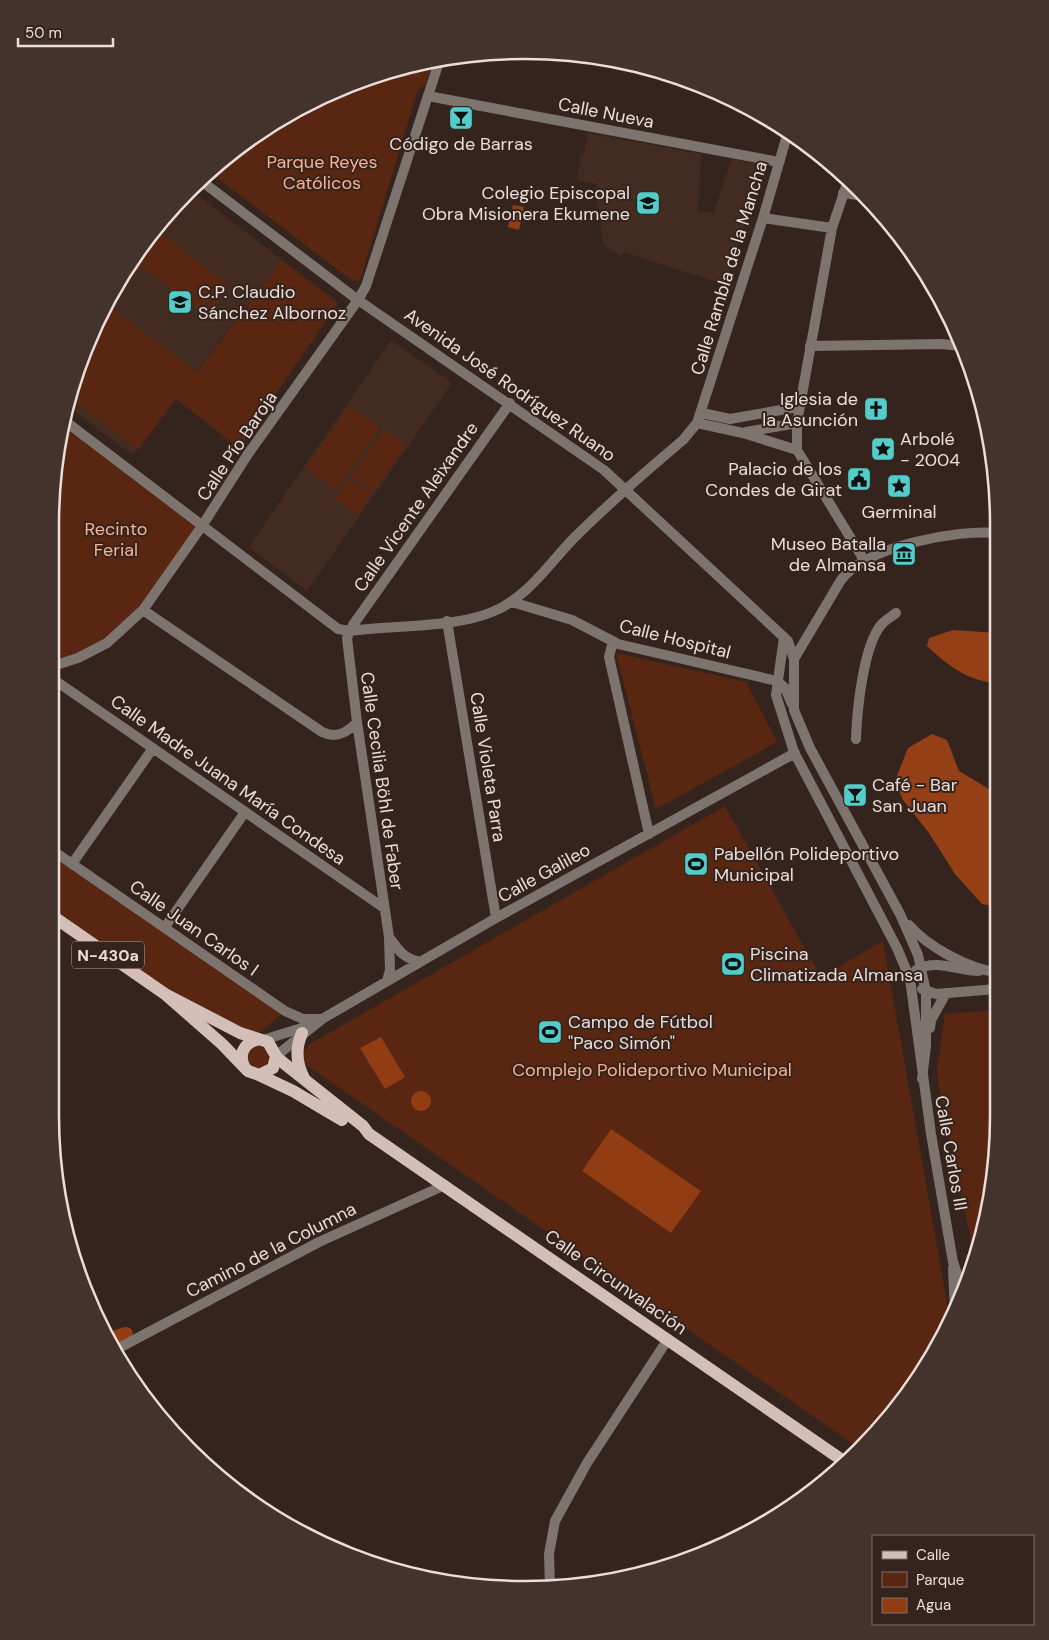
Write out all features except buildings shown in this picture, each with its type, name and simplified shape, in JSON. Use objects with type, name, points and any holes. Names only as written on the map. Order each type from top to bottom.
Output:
[{"type":"main road","name":"N-430a","points":[[59,921],[165,994],[222,1044],[245,1069]]},
{"type":"main road","name":"N-430a","points":[[165,994],[260,1040]]},
{"type":"main road","points":[[307,1029],[298,1043],[297,1058],[299,1068],[307,1082]]},
{"type":"main road","points":[[260,1040],[272,1046],[276,1056],[273,1068],[259,1076],[245,1069],[242,1061],[242,1053],[249,1043],[260,1040]]},
{"type":"main road","name":"Calle Circunvalación","points":[[276,1056],[363,1126],[369,1134]]},
{"type":"main road","name":"Calle Circunvalación","points":[[259,1076],[312,1102],[359,1131],[369,1134],[840,1459]]},
{"type":"street","name":"Calle Pío Baroja","points":[[59,664],[78,658],[107,643],[143,610],[202,526],[248,454],[358,300],[366,286],[437,67]]},
{"type":"street","name":"Calle Nueva","points":[[428,96],[779,162]]},
{"type":"street","name":"Calle Rambla de la Mancha","points":[[699,418],[763,218],[786,139]]},
{"type":"street","name":"Avenida José Rodríguez Ruano","points":[[206,185],[358,300],[510,403],[604,470],[784,637]]},
{"type":"street","points":[[846,187],[832,228],[810,346],[797,423],[797,450],[864,560]]},
{"type":"street","points":[[844,193],[853,194]]},
{"type":"street","points":[[763,218],[832,228]]},
{"type":"street","points":[[810,346],[955,345]]},
{"type":"street","points":[[699,418],[730,419],[792,408],[800,400]]},
{"type":"street","name":"Calle Vicente Aleixandre","points":[[350,631],[510,403]]},
{"type":"street","points":[[699,418],[797,450]]},
{"type":"street","points":[[70,426],[332,626],[350,631],[447,622],[483,615],[512,602],[532,584],[572,540],[626,489],[683,440],[699,418]]},
{"type":"street","points":[[743,433],[797,423]]},
{"type":"street","points":[[794,659],[841,580],[850,569],[864,560],[890,550],[923,541],[972,532],[990,533]]},
{"type":"street","name":"Calle Hospital","points":[[512,602],[532,606],[579,624],[612,641],[777,681]]},
{"type":"street","points":[[143,610],[322,732],[334,735],[344,734],[357,722]]},
{"type":"street","points":[[856,739],[859,705],[872,640],[881,625],[896,614]]},
{"type":"street","name":"Calle Violeta Parra","points":[[447,622],[496,918]]},
{"type":"street","name":"Calle Cecilia Böhl de Faber","points":[[350,631],[347,638],[347,652],[389,937],[402,955],[409,960],[420,962]]},
{"type":"street","points":[[784,637],[792,649],[794,659],[794,710]]},
{"type":"street","points":[[784,637],[777,681],[778,702],[795,752],[897,948],[910,979],[926,992],[946,993],[990,989]]},
{"type":"street","points":[[612,641],[609,658],[649,834]]},
{"type":"street","points":[[777,681],[785,688],[810,746],[900,914],[925,941],[981,971]]},
{"type":"street","name":"Calle Madre Juana María Condesa","points":[[59,686],[153,748],[384,908]]},
{"type":"street","name":"Calle Galileo","points":[[276,1056],[307,1029],[387,981],[496,918],[795,752],[799,742],[810,746]]},
{"type":"street","points":[[72,864],[153,748]]},
{"type":"street","points":[[165,928],[246,812]]},
{"type":"street","name":"Calle Juan Carlos I","points":[[59,855],[294,1016],[303,1019],[322,1019]]},
{"type":"street","name":"Calle Carlos III","points":[[900,914],[915,946],[926,992],[926,1046],[922,1080]]},
{"type":"street","name":"Calle Cecilia Böhl de Faber","points":[[387,981],[390,970],[387,943],[389,937]]},
{"type":"street","points":[[910,979],[914,972],[921,967],[936,963],[956,969],[990,972]]},
{"type":"street","name":"Calle Carlos III","points":[[910,979],[922,1080],[953,1262],[954,1295]]},
{"type":"street","points":[[926,1046],[932,1020],[946,993]]},
{"type":"street","name":"Calle Galileo","points":[[260,1040],[307,1029]]},
{"type":"street","name":"Camino de la Columna","points":[[121,1347],[268,1268],[367,1219],[445,1185]]},
{"type":"street","name":"Calle Carlos III","points":[[953,1262],[960,1282]]},
{"type":"street","points":[[550,1580],[549,1554],[555,1521],[588,1463],[668,1339]]},
{"type":"shaded area","name":"Colegio Episcopal Obra Misionera Ekumene","points":[[588,133],[701,154],[698,211],[714,213],[731,159],[763,165],[726,285],[624,252],[621,256],[603,244],[596,184],[577,180],[581,155],[584,156]]},
{"type":"shaded area","name":"C.P. Claudio Sánchez Albornoz","points":[[196,194],[282,260],[132,455],[74,410],[75,404],[94,346],[121,292],[155,241]]},
{"type":"shaded area","points":[[391,340],[452,383],[307,591],[249,547]]},
{"type":"shaded area","points":[[953,630],[990,633],[990,683],[967,675],[943,660],[927,646],[929,638]]},
{"type":"shaded area","points":[[932,734],[947,740],[959,771],[990,790],[990,906],[982,904],[955,874],[929,833],[903,800],[895,781],[908,748]]},
{"type":"green space","name":"Parque Reyes Católicos","points":[[430,69],[425,85],[418,90],[360,280],[353,281],[215,176],[266,137],[319,107],[375,83]]},
{"type":"green space","points":[[161,233],[229,286],[207,315],[142,266],[137,272],[134,270],[137,266]]},
{"type":"green space","points":[[282,260],[338,303],[239,448],[176,399],[138,450],[75,402],[94,346],[113,308],[197,372]]},
{"type":"green space","points":[[349,406],[380,428],[336,490],[305,468]]},
{"type":"green space","name":"Recinto Ferial","points":[[70,425],[202,526],[120,632],[59,663],[60,494]]},
{"type":"green space","points":[[384,430],[407,446],[373,492],[350,476]]},
{"type":"green space","points":[[349,478],[372,494],[357,515],[334,499]]},
{"type":"green space","points":[[616,653],[746,682],[777,742],[656,809]]},
{"type":"green space","name":"Complejo Polideportivo Municipal","points":[[725,806],[821,977],[883,941],[948,1309],[912,1374],[875,1423],[854,1445],[305,1064],[303,1053],[310,1044]]},
{"type":"green space","points":[[59,855],[285,1011],[253,1038],[199,1010],[59,920]]},
{"type":"green space","points":[[990,1010],[989,1146],[981,1206],[972,1244],[937,1070],[945,1014]]},
{"type":"green space","points":[[258,1046],[266,1049],[269,1057],[266,1065],[258,1068],[250,1065],[247,1057],[250,1049]]},
{"type":"water","points":[[513,205],[524,207],[519,230],[508,227]]},
{"type":"water","points":[[381,1037],[405,1077],[385,1089],[360,1048]]},
{"type":"water","points":[[421,1091],[428,1094],[431,1101],[428,1108],[421,1111],[414,1108],[411,1101],[414,1094]]},
{"type":"water","points":[[611,1129],[701,1191],[671,1233],[582,1171]]},
{"type":"waterway","points":[[115,1337],[126,1334]]},
{"type":"place","name":"Código de Barras","points":[[461,118]]},
{"type":"place","name":"Colegio Episcopal Obra Misionera Ekumene","points":[[648,203]]},
{"type":"place","name":"C.P. Claudio Sánchez Albornoz","points":[[180,302]]},
{"type":"place","name":"Iglesia de la Asunción","points":[[876,409]]},
{"type":"place","name":"Arbolé - 2004","points":[[883,449]]},
{"type":"place","name":"Palacio de los Condes de Girat","points":[[859,479]]},
{"type":"place","name":"Germinal","points":[[899,486]]},
{"type":"place","name":"Museo Batalla de Almansa","points":[[904,554]]},
{"type":"place","name":"Café - Bar San Juan","points":[[855,795]]},
{"type":"place","name":"Pabellón Polideportivo Municipal","points":[[696,864]]},
{"type":"place","name":"Piscina Climatizada Almansa","points":[[733,964]]},
{"type":"place","name":"Campo de Fútbol \"Paco Simón\"","points":[[550,1032]]}]
